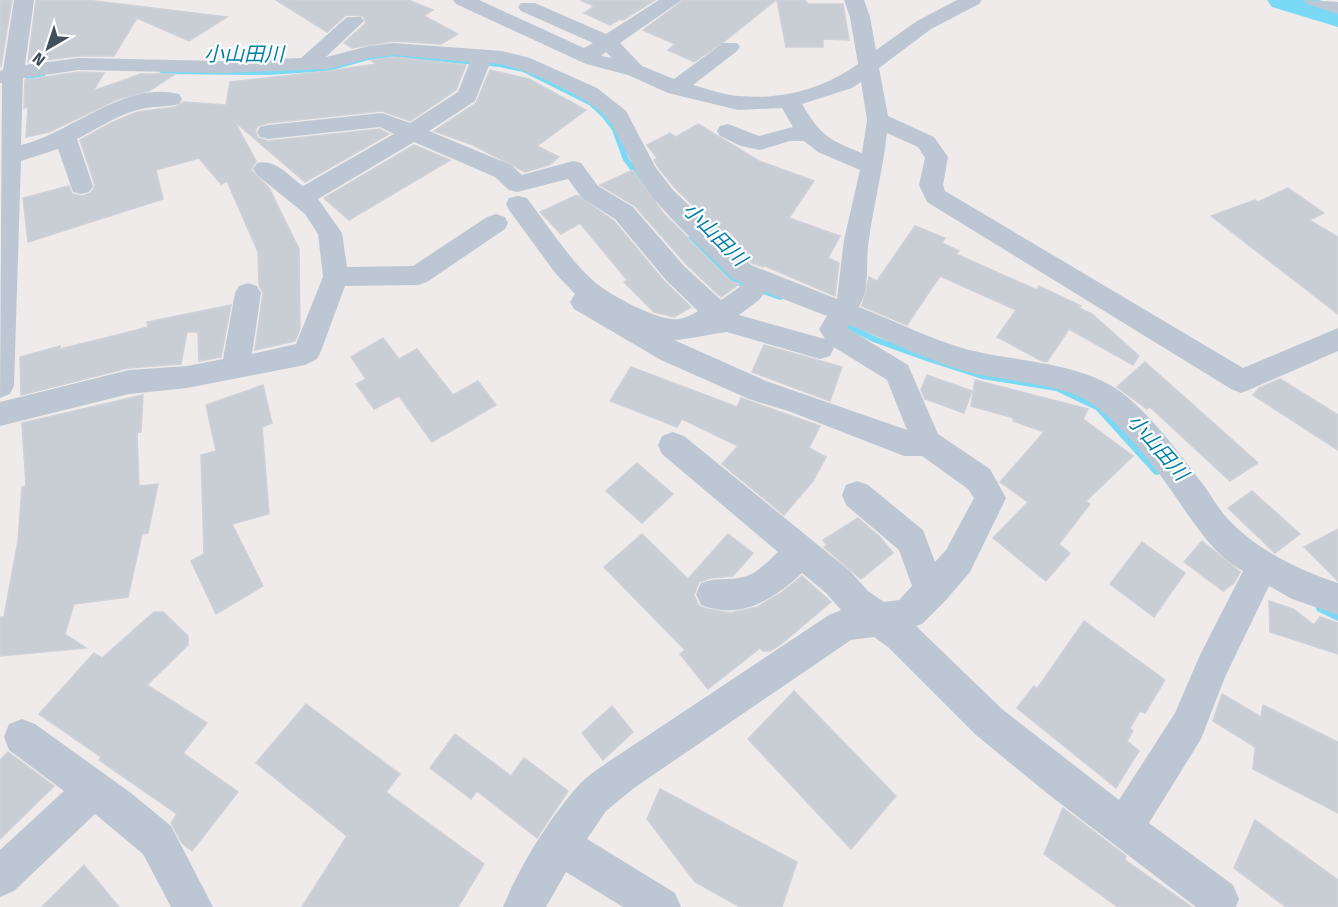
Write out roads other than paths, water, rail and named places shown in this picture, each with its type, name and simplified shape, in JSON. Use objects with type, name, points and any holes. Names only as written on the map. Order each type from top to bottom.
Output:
[{"type":"street","points":[[0,386],[7,142],[18,73],[24,0]]},
{"type":"street","points":[[463,0],[586,57],[636,70],[676,88],[738,103],[789,100],[816,94],[845,83],[924,25],[972,0]]},
{"type":"street","points":[[511,0],[608,42],[636,70]]},
{"type":"street","points":[[523,907],[559,845],[593,798],[621,776],[841,627],[859,621],[901,617],[910,612],[958,561],[990,498],[979,479],[927,443],[898,374],[890,366],[837,335],[835,326],[853,288],[856,240],[872,166],[878,120],[860,17],[854,0]]},
{"type":"street","points":[[1314,0],[1338,8]]},
{"type":"street","points":[[586,57],[664,1]]},
{"type":"street","points":[[306,64],[354,21]]},
{"type":"street","points":[[301,198],[412,132],[467,96],[486,60],[534,32]]},
{"type":"street","points":[[676,88],[730,47]]},
{"type":"street","points":[[18,73],[79,64],[221,67],[329,63],[369,52],[394,49],[523,62],[589,93],[618,116],[646,171],[665,196],[755,286],[835,326],[965,360],[1068,381],[1100,393],[1133,420],[1195,498],[1212,526],[1238,549],[1258,572],[1338,599]]},
{"type":"street","points":[[7,142],[44,147],[120,108],[171,99]]},
{"type":"street","points":[[789,100],[809,134],[826,147],[872,166]]},
{"type":"street","points":[[268,132],[382,120],[503,171],[517,184],[573,170],[590,192],[624,213],[675,273],[718,314]]},
{"type":"street","points":[[878,120],[926,142],[937,157],[931,185],[935,196],[1241,381],[1338,339]]},
{"type":"street","points":[[728,131],[749,141],[760,143],[789,134],[809,134]]},
{"type":"street","points":[[63,138],[68,143],[81,186]]},
{"type":"street","points":[[0,414],[129,382],[187,377],[296,357],[307,351],[336,277],[330,233],[314,208],[265,169]]},
{"type":"street","points":[[518,204],[565,267],[589,292],[629,315],[669,330],[687,329],[718,314],[735,305],[755,286]]},
{"type":"street","points":[[336,277],[418,275],[496,224]]},
{"type":"street","points":[[236,368],[248,293]]},
{"type":"street","points":[[583,303],[671,352],[759,391],[796,402],[904,443],[927,443]]},
{"type":"street","points":[[687,329],[691,332],[715,323],[727,322],[835,326]]},
{"type":"street","points":[[673,446],[802,552],[877,619],[900,635],[989,722],[1061,781],[1219,899]]},
{"type":"street","points":[[857,495],[912,541],[923,575],[934,589]]},
{"type":"street","points":[[712,594],[742,596],[758,590],[802,552]]},
{"type":"street","points":[[1121,825],[1130,819],[1188,726],[1212,667],[1246,602],[1258,572]]},
{"type":"street","points":[[22,736],[157,840],[193,907]]},
{"type":"street","points":[[0,877],[93,790]]},
{"type":"street","points":[[559,845],[661,907]]},
{"type":"waterway","points":[[1284,0],[1338,17]]},
{"type":"waterway","name":"小山田川","points":[[162,72],[268,73],[329,69],[372,57],[400,56],[499,65],[525,71],[591,104],[604,116],[615,129],[626,160],[656,199]]},
{"type":"waterway","name":"小山田川","points":[[27,77],[43,75]]},
{"type":"waterway","name":"小山田川","points":[[691,238],[720,268],[740,283],[780,297]]},
{"type":"waterway","name":"小山田川","points":[[837,321],[876,340],[926,358],[982,376],[1057,388],[1099,407],[1157,471]]},
{"type":"waterway","name":"小山田川","points":[[1321,608],[1338,616]]}]
